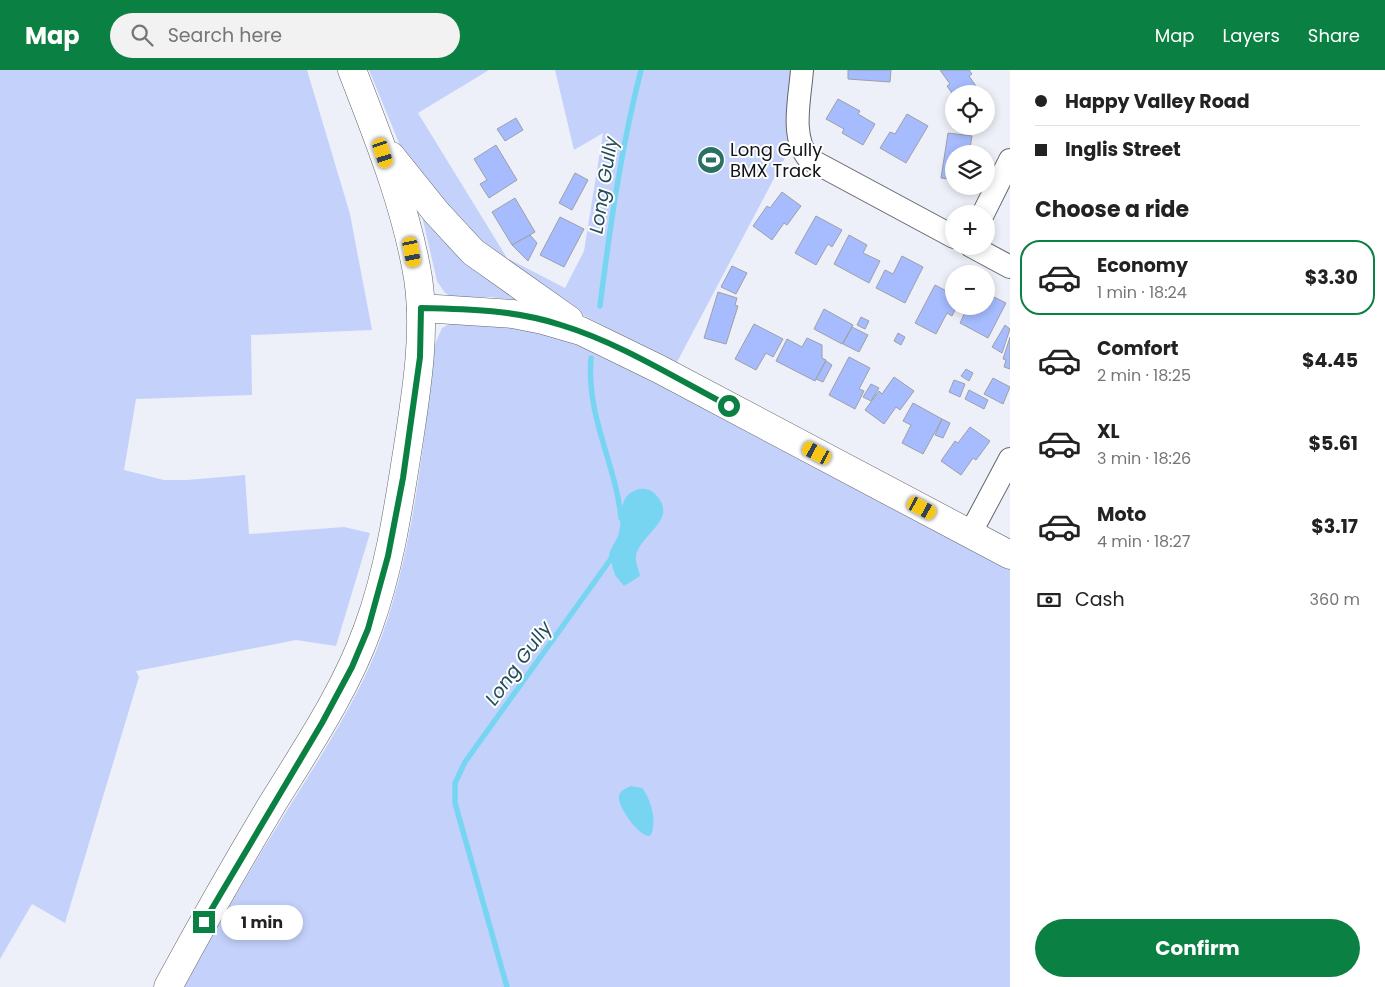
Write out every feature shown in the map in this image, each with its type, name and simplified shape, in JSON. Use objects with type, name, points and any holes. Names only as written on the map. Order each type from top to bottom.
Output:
[{"type":"main road","points":[[168,987],[242,854],[326,716],[352,667],[368,629],[386,566],[403,478],[420,357],[421,308],[410,243],[378,138],[352,70]]},
{"type":"main road","points":[[378,138],[436,212],[473,252],[517,285],[595,338]]},
{"type":"main road","points":[[421,308],[513,314],[560,324],[595,338],[1010,555]]},
{"type":"street","points":[[802,70],[798,130],[801,146],[809,159],[945,232]]},
{"type":"street","points":[[988,205],[1010,160]]},
{"type":"street","points":[[988,255],[1010,267]]},
{"type":"street","points":[[970,534],[1010,459]]},
{"type":"shaded area","points":[[0,70],[307,70],[350,214],[372,330],[251,335],[252,395],[136,399],[124,470],[164,480],[245,475],[249,534],[344,527],[370,533],[336,646],[296,640],[136,671],[139,677],[65,923],[32,904],[0,959]]},
{"type":"shaded area","points":[[369,70],[489,70],[418,113],[507,258],[565,288],[584,251],[603,133],[574,150],[555,70],[792,70],[788,152],[676,364],[579,313],[506,270],[404,155]]},
{"type":"shaded area","points":[[422,216],[520,301],[491,297],[452,297],[445,293],[437,281]]},
{"type":"shaded area","points":[[453,322],[497,323],[581,343],[1010,567],[1010,987],[184,987],[263,849],[343,719],[377,649],[400,576],[408,538],[421,459],[435,344],[442,328]]},
{"type":"shaded area","points":[[639,489],[649,490],[655,494],[662,505],[663,512],[661,520],[639,548],[636,556],[640,576],[624,586],[615,575],[609,555],[619,533],[624,501],[632,492]]},
{"type":"shaded area","points":[[631,786],[642,788],[648,798],[653,819],[650,836],[640,832],[621,807],[619,796],[621,792]]},
{"type":"building","points":[[848,70],[891,70],[890,82],[848,79]]},
{"type":"building","points":[[940,70],[969,70],[972,74],[969,76],[975,85],[948,85],[950,84]]},
{"type":"building","points":[[838,99],[860,111],[858,114],[875,124],[863,145],[842,133],[844,129],[826,119]]},
{"type":"building","points":[[907,114],[928,126],[906,163],[880,148],[890,132],[895,134]]},
{"type":"building","points":[[516,118],[523,130],[505,141],[497,129]]},
{"type":"building","points":[[948,135],[972,136],[970,145],[946,145]]},
{"type":"building","points":[[496,145],[517,180],[489,198],[480,184],[487,180],[474,159]]},
{"type":"building","points":[[945,152],[945,179],[941,178]]},
{"type":"building","points":[[575,173],[588,180],[572,210],[559,203]]},
{"type":"building","points":[[782,192],[801,206],[787,225],[784,223],[772,240],[753,226],[767,206],[770,208]]},
{"type":"building","points":[[515,198],[535,232],[512,245],[492,212]]},
{"type":"building","points":[[816,216],[842,230],[832,247],[828,244],[816,265],[795,253]]},
{"type":"building","points":[[560,217],[584,229],[564,267],[540,255]]},
{"type":"building","points":[[530,235],[537,243],[528,261],[512,245]]},
{"type":"building","points":[[849,235],[867,245],[863,253],[880,261],[869,283],[834,264]]},
{"type":"building","points":[[902,256],[923,267],[905,303],[876,288],[885,270],[893,274]]},
{"type":"building","points":[[732,266],[747,273],[736,294],[721,287]]},
{"type":"building","points":[[935,285],[945,290],[946,315],[936,334],[915,323]]},
{"type":"building","points":[[718,292],[737,298],[735,305],[738,306],[726,344],[704,338]]},
{"type":"building","points":[[995,298],[1006,303],[988,338],[960,323],[964,315],[995,315]]},
{"type":"building","points":[[824,309],[853,325],[842,344],[814,329]]},
{"type":"building","points":[[861,317],[869,321],[865,329],[857,325]]},
{"type":"building","points":[[754,324],[783,339],[773,357],[766,353],[756,370],[735,359]]},
{"type":"building","points":[[1005,325],[1010,329],[1002,353],[992,347]]},
{"type":"building","points":[[852,327],[868,335],[859,352],[843,344]]},
{"type":"building","points":[[898,333],[905,337],[901,345],[894,341]]},
{"type":"building","points":[[1010,337],[1010,369],[1004,367],[1006,360],[1003,359]]},
{"type":"building","points":[[807,338],[822,345],[822,358],[826,360],[815,381],[776,361],[787,339],[802,347]]},
{"type":"building","points":[[849,357],[870,368],[859,389],[864,391],[855,409],[829,395]]},
{"type":"building","points":[[826,361],[832,365],[823,382],[816,379]]},
{"type":"building","points":[[966,369],[973,373],[969,381],[961,376]]},
{"type":"building","points":[[894,377],[914,391],[900,410],[896,407],[884,424],[865,410],[879,391],[882,394]]},
{"type":"building","points":[[993,378],[1010,387],[1003,404],[984,394]]},
{"type":"building","points":[[954,380],[965,384],[960,397],[949,392]]},
{"type":"building","points":[[871,384],[879,388],[871,401],[863,397]]},
{"type":"building","points":[[969,390],[988,400],[984,409],[965,399]]},
{"type":"building","points":[[913,403],[942,419],[923,454],[902,443],[911,425],[903,421]]},
{"type":"building","points":[[942,419],[950,423],[943,438],[935,435]]},
{"type":"building","points":[[970,427],[990,441],[976,460],[973,458],[961,475],[941,461],[955,441],[958,443]]},
{"type":"waterway","name":"Long Gully","points":[[600,306],[622,158],[641,70]]},
{"type":"waterway","name":"Long Gully","points":[[591,358],[593,400],[614,479],[621,518]]},
{"type":"waterway","name":"Long Gully","points":[[507,987],[455,803],[455,783],[465,762],[613,556]]},
{"type":"place","name":"Long Gully BMX Track","points":[[711,160]]},
{"type":"route","points":[[204,922],[242,854],[322,723],[352,667],[368,629],[379,595],[403,478],[420,357],[421,308],[501,312],[560,324],[581,331],[610,345],[729,406]]}]
